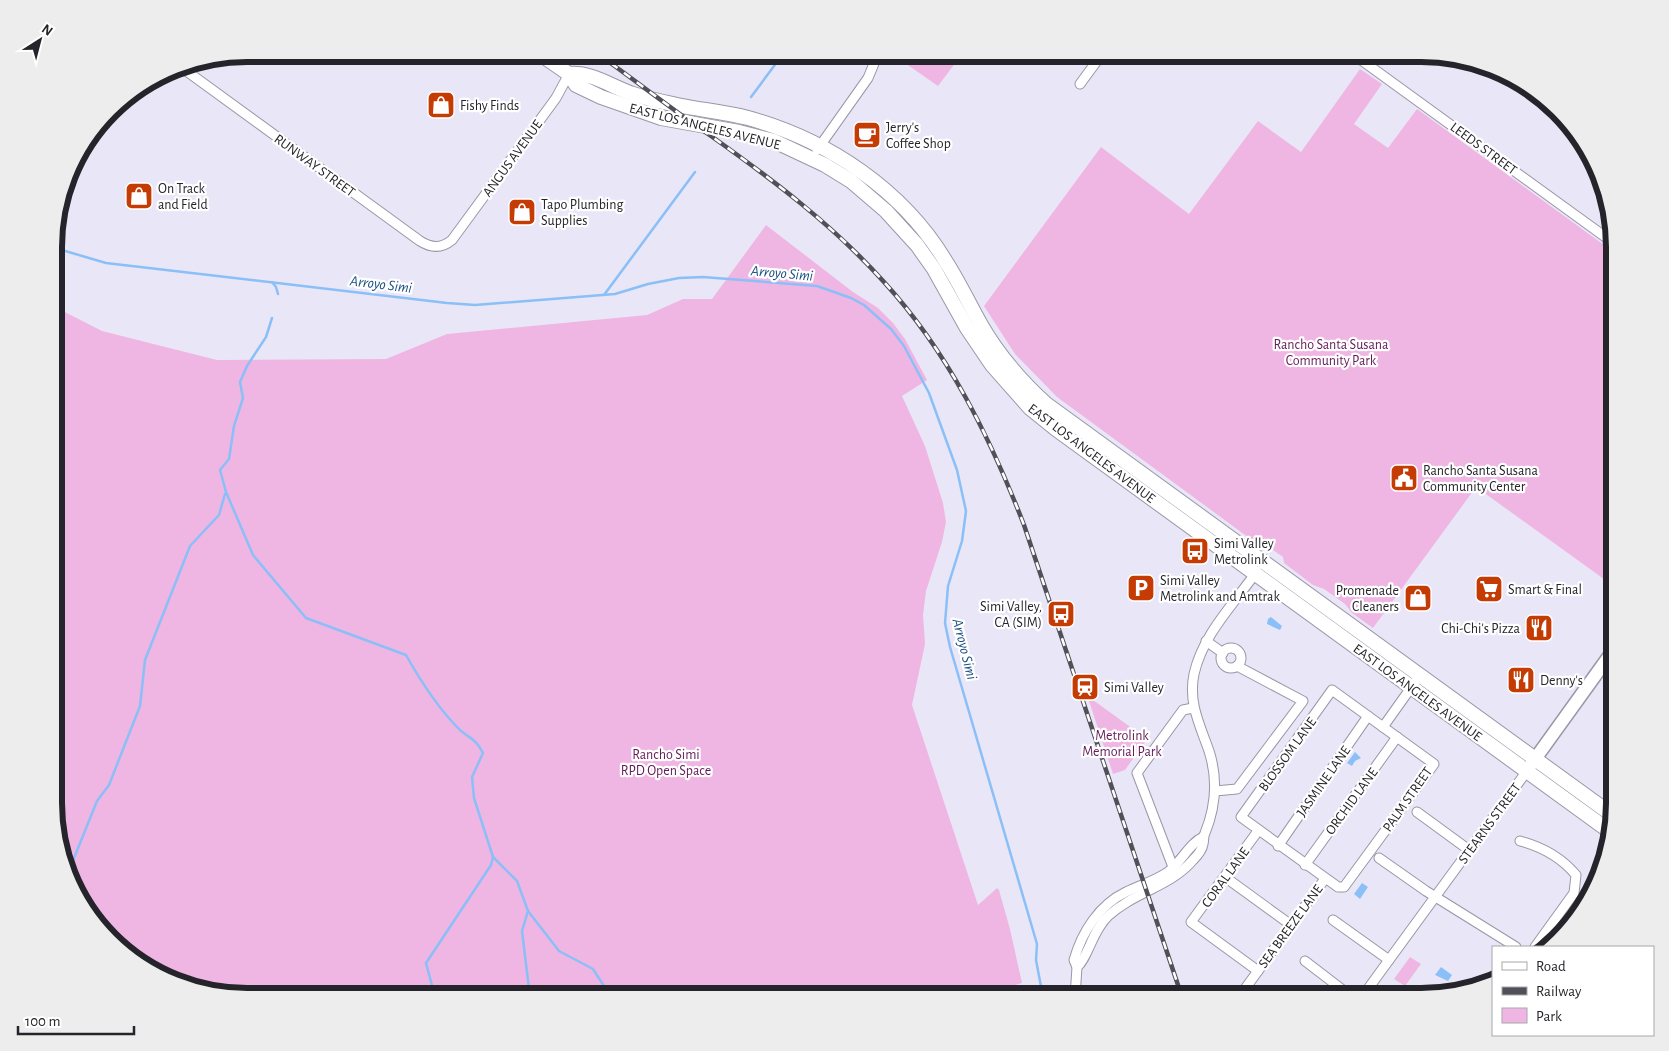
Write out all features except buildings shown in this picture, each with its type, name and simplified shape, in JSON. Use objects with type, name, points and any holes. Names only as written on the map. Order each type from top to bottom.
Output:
[{"type":"main road","name":"EAST LOS ANGELES AVENUE","points":[[552,62],[569,74],[576,85],[632,109],[661,118],[754,135],[796,150],[858,187],[903,228],[934,269],[981,351],[1030,408],[1056,429],[1260,568]]},
{"type":"main road","name":"EAST LOS ANGELES AVENUE","points":[[569,74],[583,73],[607,84],[653,100],[747,118],[775,126],[820,145],[869,178],[910,215],[946,261],[981,326],[998,350],[1035,394],[1260,568],[1531,765],[1605,827]]},
{"type":"main road","name":"STEARNS STREET","points":[[1531,765],[1606,661]]},
{"type":"main road","name":"EAST LOS ANGELES AVENUE","points":[[1531,765],[1606,811]]},
{"type":"street","points":[[813,159],[820,145],[868,78],[875,62]]},
{"type":"street","points":[[1080,84],[1096,62]]},
{"type":"street","name":"LEEDS STREET","points":[[1364,62],[1606,237]]},
{"type":"street","name":"RUNWAY STREET","points":[[187,72],[420,241],[432,247],[441,246],[452,240]]},
{"type":"street","name":"ANGUS AVENUE","points":[[452,240],[556,98],[569,74]]},
{"type":"street","points":[[1077,967],[1082,962],[1093,935],[1105,918],[1118,906],[1161,886],[1180,873],[1204,844],[1203,837],[1211,814],[1215,791],[1213,766],[1193,708],[1194,676],[1206,641],[1260,568]]},
{"type":"street","points":[[1206,641],[1223,653]]},
{"type":"street","points":[[1215,791],[1238,790],[1303,701],[1237,666],[1230,668],[1224,666],[1221,658],[1223,653],[1231,648],[1239,652],[1240,661],[1237,666]]},
{"type":"street","points":[[1383,727],[1416,681]]},
{"type":"street","name":"PALM STREET","points":[[1324,880],[1338,887],[1344,887],[1434,764],[1332,690]]},
{"type":"street","name":"BLOSSOM LANE","points":[[1258,831],[1241,817],[1332,690]]},
{"type":"street","points":[[1173,868],[1137,773],[1183,710],[1193,708]]},
{"type":"street","name":"JASMINE LANE","points":[[1278,846],[1368,716]]},
{"type":"street","name":"ORCHID LANE","points":[[1305,865],[1397,737]]},
{"type":"street","name":"STEARNS STREET","points":[[1369,988],[1531,765]]},
{"type":"street","points":[[1417,812],[1468,850]]},
{"type":"street","points":[[1258,831],[1324,880]]},
{"type":"street","name":"CORAL LANE","points":[[1258,831],[1191,922],[1258,971]]},
{"type":"street","points":[[1076,988],[1077,967],[1074,960],[1079,943],[1091,922],[1107,905],[1124,893],[1158,878],[1173,868],[1196,840],[1203,837]]},
{"type":"street","points":[[1520,842],[1542,847],[1568,866],[1576,875],[1574,893],[1536,946]]},
{"type":"street","points":[[1379,858],[1514,946]]},
{"type":"street","points":[[1225,877],[1291,925]]},
{"type":"street","name":"SEA BREEZE LANE","points":[[1246,988],[1324,880]]},
{"type":"street","points":[[1333,920],[1389,960]]},
{"type":"street","points":[[1305,961],[1340,988]]},
{"type":"green space","points":[[904,62],[956,62],[938,86]]},
{"type":"green space","name":"Rancho Santa Susana Community Park","points":[[1360,69],[1382,84],[1354,124],[1388,148],[1417,109],[1606,246],[1606,581],[1476,487],[1373,628],[1352,613],[1345,604],[1324,589],[1313,585],[1284,563],[1283,557],[1263,543],[1256,543],[1057,397],[1015,354],[984,306],[1101,147],[1189,214],[1258,121],[1301,152]]},
{"type":"green space","name":"Rancho Simi RPD Open Space","points":[[766,225],[853,292],[878,308],[905,339],[927,380],[902,396],[925,446],[943,503],[946,522],[942,542],[926,591],[923,615],[925,644],[912,705],[978,905],[997,888],[999,890],[1022,983],[1015,985],[1016,988],[236,988],[188,979],[155,964],[126,943],[108,925],[87,896],[72,863],[64,827],[62,803],[62,311],[102,331],[217,360],[386,359],[447,334],[647,315],[683,299],[712,299]]},
{"type":"green space","name":"Metrolink Memorial Park","points":[[1093,700],[1147,739],[1125,770],[1113,774],[1089,701]]},
{"type":"green space","points":[[1410,957],[1421,964],[1405,986],[1394,979]]},
{"type":"water","points":[[1271,617],[1282,626],[1280,630],[1267,624],[1268,619]]},
{"type":"water","points":[[1355,752],[1361,758],[1355,761],[1352,766],[1347,763]]},
{"type":"water","points":[[1362,883],[1368,887],[1360,899],[1354,894]]},
{"type":"water","points":[[1441,967],[1452,975],[1448,981],[1435,975]]},
{"type":"waterway","points":[[751,97],[777,62]]},
{"type":"waterway","points":[[604,295],[695,172]]},
{"type":"waterway","name":"Arroyo Simi","points":[[62,250],[106,263],[475,305],[615,294],[648,284],[679,278],[703,277],[817,286],[851,298],[864,305],[891,329],[904,346],[929,393],[957,470],[966,511],[962,541],[948,586],[945,623],[950,647],[1037,944],[1036,960],[1041,988]]},
{"type":"waterway","points":[[272,282],[278,294]]},
{"type":"waterway","points":[[272,318],[266,337],[247,366],[240,382],[243,398],[234,426],[229,459],[220,470],[226,492],[253,555],[306,618],[406,655],[442,710],[460,730],[480,747],[483,753],[472,777],[474,798],[493,857],[517,881],[528,911],[522,931],[529,988]]},
{"type":"waterway","points":[[72,863],[97,801],[109,785],[140,706],[145,660],[190,546],[219,515],[225,494]]},
{"type":"waterway","points":[[433,988],[426,963],[491,865],[493,857]]},
{"type":"waterway","points":[[528,911],[559,951],[593,969],[605,988]]},
{"type":"railway","points":[[609,62],[757,169],[823,222],[884,282],[907,309],[947,366],[982,428],[1024,525],[1179,988]]},
{"type":"place","name":"Fishy Finds","points":[[441,105]]},
{"type":"place","name":"Jerry's Coffee Shop","points":[[867,135]]},
{"type":"place","name":"On Track and Field","points":[[139,196]]},
{"type":"place","name":"Tapo Plumbing Supplies","points":[[522,212]]},
{"type":"place","name":"Rancho Santa Susana Community Center","points":[[1404,478]]},
{"type":"place","name":"Simi Valley Metrolink","points":[[1195,551]]},
{"type":"place","name":"Simi Valley Metrolink and Amtrak","points":[[1141,588]]},
{"type":"place","name":"Smart & Final","points":[[1489,589]]},
{"type":"place","name":"Promenade Cleaners","points":[[1418,598]]},
{"type":"place","name":"Simi Valley, CA (SIM)","points":[[1061,614]]},
{"type":"place","name":"Chi-Chi's Pizza","points":[[1539,628]]},
{"type":"place","name":"Denny's","points":[[1521,680]]},
{"type":"place","name":"Simi Valley","points":[[1085,687]]}]
